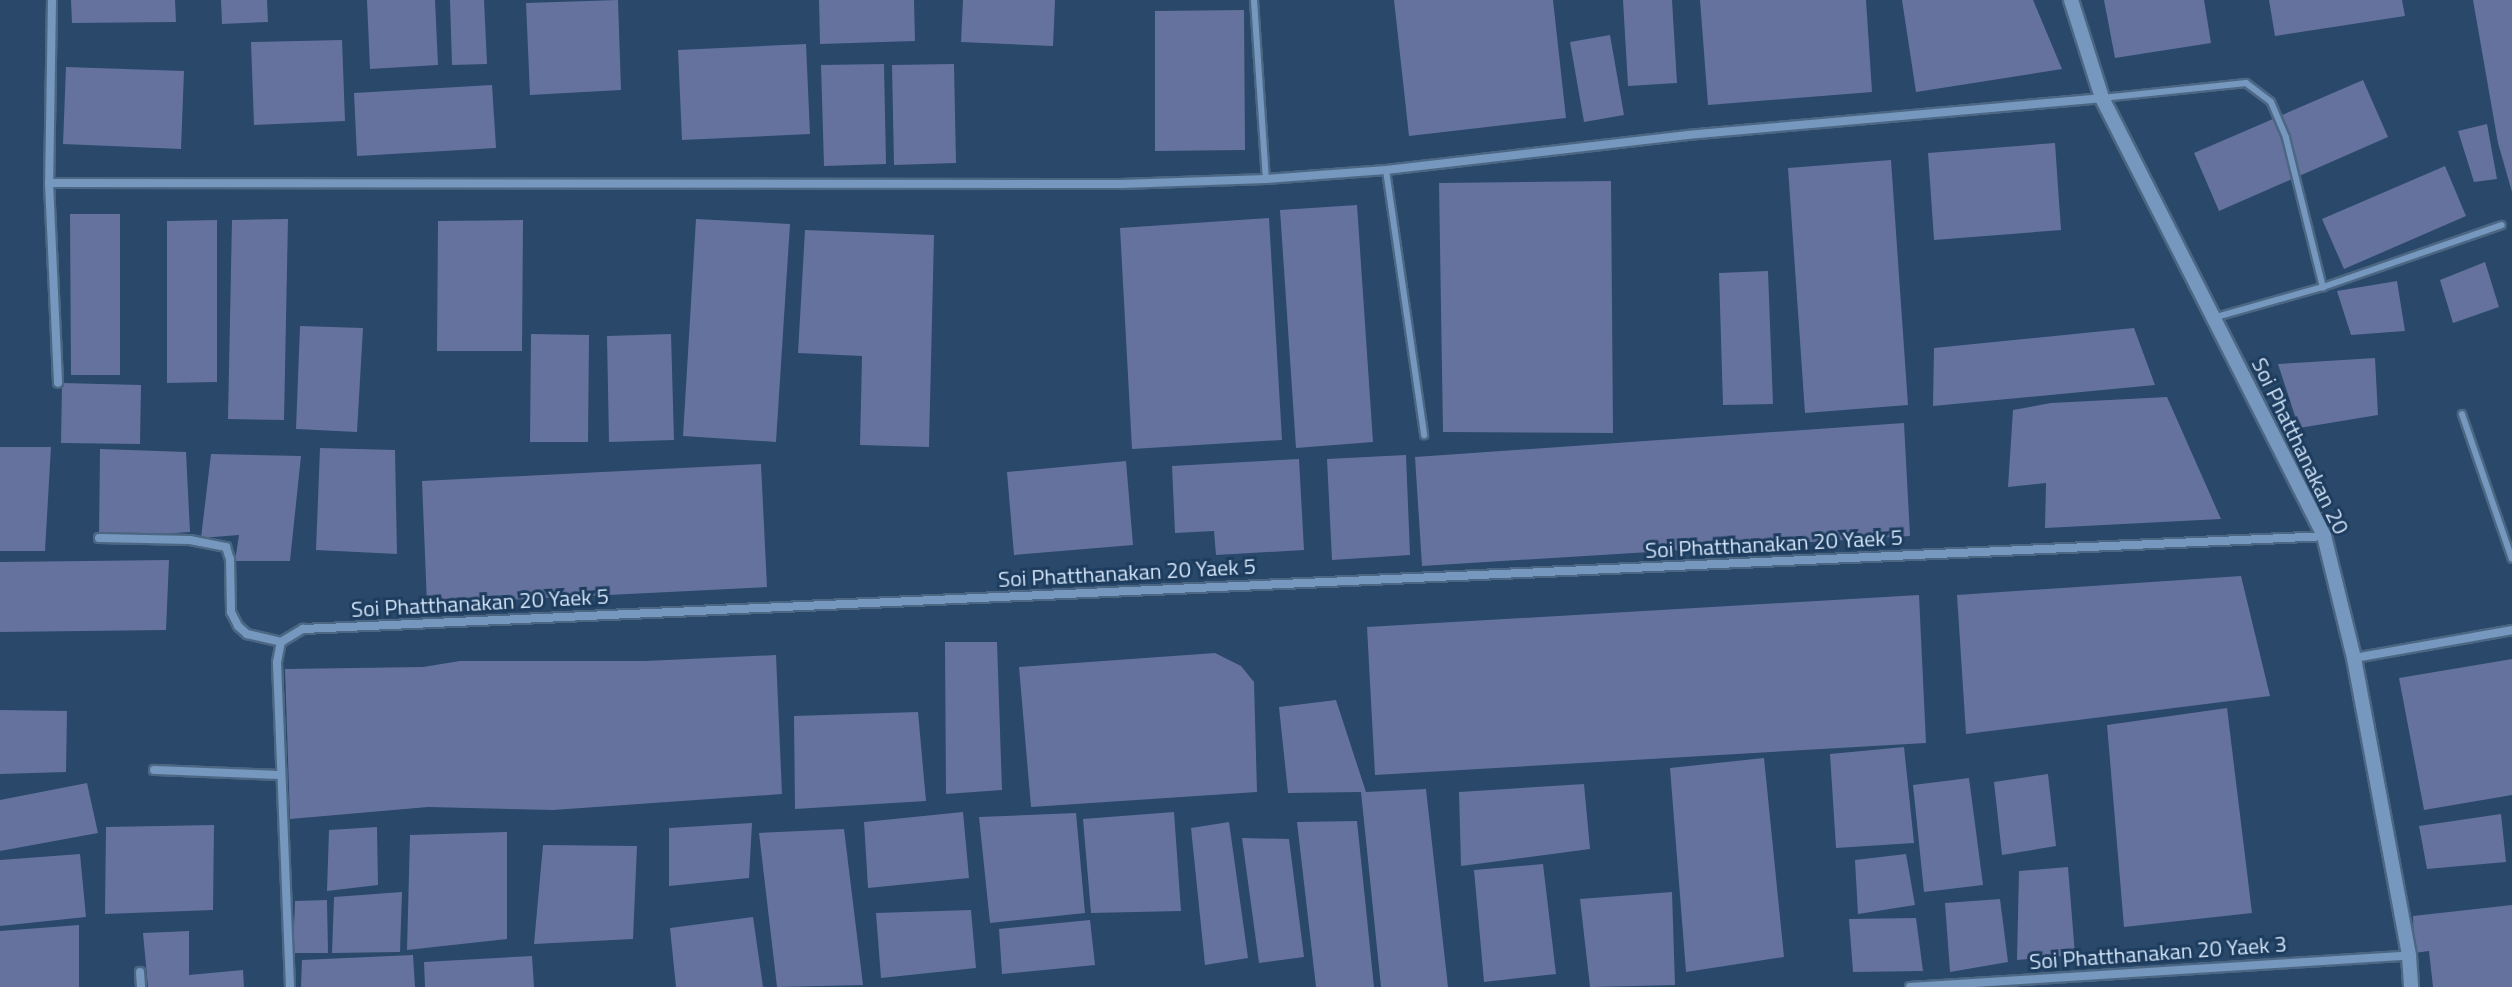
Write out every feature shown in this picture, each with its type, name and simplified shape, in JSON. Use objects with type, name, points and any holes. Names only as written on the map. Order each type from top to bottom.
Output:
[{"type":"street","points":[[52,0],[49,183],[58,383]]},
{"type":"street","name":"Soi Phatthanakan 20","points":[[2071,0],[2102,98],[2324,536],[2354,658],[2409,956],[2411,987]]},
{"type":"street","points":[[49,183],[1121,184],[1266,179],[1386,170],[1688,135],[2102,98]]},
{"type":"street","name":"Soi Phatthanakan 20 Yaek 5","points":[[281,642],[303,629],[2324,536]]},
{"type":"street","points":[[99,538],[190,540],[226,547],[230,559],[231,612],[238,626],[247,634],[281,642],[277,662],[290,987]]},
{"type":"street","points":[[2354,658],[2512,630]]},
{"type":"street","points":[[154,770],[281,775]]},
{"type":"street","name":"Soi Phatthanakan 20 Yaek 3","points":[[1910,987],[2409,956]]},
{"type":"street","points":[[140,972],[141,987]]},
{"type":"lane","points":[[1254,0],[1266,179]]},
{"type":"lane","points":[[2102,98],[2246,83],[2271,102],[2286,138],[2323,287]]},
{"type":"lane","points":[[1386,170],[1424,435]]},
{"type":"lane","points":[[2212,318],[2323,287],[2502,225]]},
{"type":"lane","points":[[2462,414],[2512,559]]},
{"type":"lane","points":[[2095,975],[2096,987]]},
{"type":"building","points":[[71,0],[175,0],[176,22],[72,23]]},
{"type":"building","points":[[221,0],[267,0],[268,22],[222,24]]},
{"type":"building","points":[[367,0],[435,0],[438,65],[370,69]]},
{"type":"building","points":[[450,0],[484,0],[487,64],[452,65]]},
{"type":"building","points":[[618,0],[621,90],[530,95],[526,3]]},
{"type":"building","points":[[819,0],[914,0],[915,41],[820,44]]},
{"type":"building","points":[[963,0],[1055,0],[1053,46],[961,42]]},
{"type":"building","points":[[1394,0],[1553,0],[1566,118],[1409,136]]},
{"type":"building","points":[[1623,0],[1672,0],[1677,83],[1628,86]]},
{"type":"building","points":[[1700,0],[1866,0],[1872,92],[1708,105]]},
{"type":"building","points":[[1902,0],[2033,0],[2062,69],[1916,92]]},
{"type":"building","points":[[2104,0],[2204,0],[2211,43],[2115,58]]},
{"type":"building","points":[[2269,0],[2402,0],[2405,16],[2275,36]]},
{"type":"building","points":[[2473,0],[2512,0],[2512,192],[2498,143]]},
{"type":"building","points":[[1244,10],[1245,150],[1155,151],[1155,11]]},
{"type":"building","points":[[1610,35],[1624,115],[1584,122],[1570,42]]},
{"type":"building","points":[[342,40],[345,121],[254,125],[251,42]]},
{"type":"building","points":[[806,44],[810,134],[682,140],[678,50]]},
{"type":"building","points":[[884,64],[886,164],[824,166],[821,65]]},
{"type":"building","points":[[954,64],[956,163],[894,165],[892,65]]},
{"type":"building","points":[[66,67],[184,71],[181,149],[63,144]]},
{"type":"building","points":[[2363,80],[2388,137],[2219,211],[2194,153]]},
{"type":"building","points":[[492,85],[496,148],[357,156],[354,93]]},
{"type":"building","points":[[2487,124],[2497,179],[2474,182],[2458,131]]},
{"type":"building","points":[[2055,143],[2061,230],[1934,240],[1928,153]]},
{"type":"building","points":[[1891,160],[1908,405],[1805,413],[1788,168]]},
{"type":"building","points":[[2445,166],[2466,216],[2344,269],[2322,219]]},
{"type":"building","points":[[1611,181],[1613,433],[1443,432],[1439,183]]},
{"type":"building","points":[[1357,205],[1373,442],[1296,448],[1280,210]]},
{"type":"building","points":[[70,214],[120,214],[120,375],[71,375]]},
{"type":"building","points":[[1269,218],[1282,440],[1132,449],[1120,228]]},
{"type":"building","points":[[288,219],[284,420],[228,419],[232,220]]},
{"type":"building","points":[[696,219],[790,224],[776,442],[683,436]]},
{"type":"building","points":[[217,220],[217,382],[167,383],[167,221]]},
{"type":"building","points":[[523,220],[522,351],[437,351],[438,221]]},
{"type":"building","points":[[805,230],[934,235],[929,447],[860,445],[862,356],[798,353]]},
{"type":"building","points":[[2485,262],[2499,307],[2453,323],[2440,280]]},
{"type":"building","points":[[1768,271],[1773,404],[1723,405],[1719,273]]},
{"type":"building","points":[[2397,281],[2405,331],[2351,335],[2337,291]]},
{"type":"building","points":[[300,326],[363,328],[357,432],[296,429]]},
{"type":"building","points":[[2134,328],[2155,385],[1933,406],[1934,348]]},
{"type":"building","points":[[531,334],[589,335],[588,442],[530,442]]},
{"type":"building","points":[[671,334],[674,440],[609,442],[607,336]]},
{"type":"building","points":[[2375,358],[2378,415],[2299,428],[2278,364]]},
{"type":"building","points":[[62,383],[141,385],[140,444],[61,443]]},
{"type":"building","points":[[2167,397],[2221,519],[2045,528],[2046,483],[2008,487],[2013,410],[2051,403]]},
{"type":"building","points":[[1904,423],[1910,536],[1422,566],[1415,457]]},
{"type":"building","points":[[0,447],[51,447],[45,551],[0,551]]},
{"type":"building","points":[[320,448],[395,450],[397,554],[316,550]]},
{"type":"building","points":[[100,449],[186,452],[190,532],[99,538]]},
{"type":"building","points":[[211,454],[301,456],[290,561],[235,561],[239,535],[201,538]]},
{"type":"building","points":[[1406,455],[1410,555],[1332,560],[1327,459]]},
{"type":"building","points":[[1299,459],[1304,550],[1216,555],[1214,531],[1175,533],[1172,466]]},
{"type":"building","points":[[1126,461],[1133,545],[1014,555],[1007,472]]},
{"type":"building","points":[[761,464],[767,587],[427,604],[422,481]]},
{"type":"building","points":[[169,560],[166,630],[0,632],[0,562]]},
{"type":"building","points":[[2241,576],[2270,696],[1966,734],[1957,595]]},
{"type":"building","points":[[1919,595],[1926,743],[1375,775],[1367,627]]},
{"type":"building","points":[[945,642],[997,642],[1002,790],[946,794]]},
{"type":"building","points":[[1215,653],[1241,666],[1254,682],[1257,792],[1031,807],[1019,667]]},
{"type":"building","points":[[776,655],[782,794],[553,810],[428,807],[290,819],[285,669],[423,667],[460,661],[645,661]]},
{"type":"building","points":[[2512,659],[2512,795],[2424,810],[2399,678]]},
{"type":"building","points":[[1336,700],[1366,792],[1426,789],[1448,987],[1381,987],[1361,792],[1288,793],[1279,707]]},
{"type":"building","points":[[2227,708],[2252,913],[2124,927],[2107,725]]},
{"type":"building","points":[[0,710],[67,711],[66,772],[0,774]]},
{"type":"building","points":[[918,712],[926,801],[795,809],[794,716]]},
{"type":"building","points":[[1904,747],[1914,843],[1836,848],[1830,754]]},
{"type":"building","points":[[1764,758],[1784,957],[1686,972],[1670,768]]},
{"type":"building","points":[[2048,774],[2056,846],[2002,855],[1994,782]]},
{"type":"building","points":[[1969,778],[1983,885],[1924,892],[1913,785]]},
{"type":"building","points":[[87,783],[98,833],[0,851],[0,800]]},
{"type":"building","points":[[1584,784],[1590,849],[1461,866],[1459,792]]},
{"type":"building","points":[[963,812],[969,878],[868,888],[864,822]]},
{"type":"building","points":[[1174,812],[1181,911],[1091,913],[1083,819]]},
{"type":"building","points":[[1076,813],[1085,913],[990,923],[979,817]]},
{"type":"building","points":[[2501,814],[2506,862],[2427,869],[2419,826]]},
{"type":"building","points":[[1357,821],[1374,987],[1316,987],[1297,822]]},
{"type":"building","points":[[1229,822],[1248,958],[1205,965],[1191,828]]},
{"type":"building","points":[[752,823],[749,878],[669,886],[669,828]]},
{"type":"building","points":[[214,825],[213,910],[105,914],[106,827]]},
{"type":"building","points":[[377,827],[378,885],[327,891],[329,830]]},
{"type":"building","points":[[844,829],[863,985],[777,987],[759,833]]},
{"type":"building","points":[[507,832],[507,939],[407,950],[410,835]]},
{"type":"building","points":[[1242,838],[1289,839],[1304,957],[1259,963]]},
{"type":"building","points":[[543,845],[637,846],[633,939],[534,944]]},
{"type":"building","points":[[80,854],[86,917],[0,926],[0,860]]},
{"type":"building","points":[[1906,854],[1915,905],[1858,914],[1855,860]]},
{"type":"building","points":[[1543,864],[1556,974],[1484,982],[1474,870]]},
{"type":"building","points":[[2068,867],[2075,955],[2017,960],[2019,871]]},
{"type":"building","points":[[402,892],[400,952],[332,953],[334,897]]},
{"type":"building","points":[[1672,892],[1675,985],[1590,987],[1580,899]]},
{"type":"building","points":[[2000,899],[2008,962],[1950,972],[1945,903]]},
{"type":"building","points":[[327,900],[328,953],[293,953],[295,901]]},
{"type":"building","points":[[2512,905],[2512,987],[2433,987],[2429,951],[2414,953],[2413,916]]},
{"type":"building","points":[[971,910],[976,968],[881,978],[876,913]]},
{"type":"building","points":[[753,917],[763,987],[676,987],[670,928]]},
{"type":"building","points":[[1916,918],[1923,971],[1853,972],[1849,919]]},
{"type":"building","points":[[1090,920],[1095,965],[1002,974],[999,929]]},
{"type":"building","points":[[79,925],[79,987],[0,987],[0,931]]},
{"type":"building","points":[[189,931],[189,975],[243,970],[244,987],[148,987],[143,933]]},
{"type":"building","points":[[413,955],[415,987],[301,987],[302,960]]},
{"type":"building","points":[[532,956],[534,987],[425,987],[424,962]]}]
